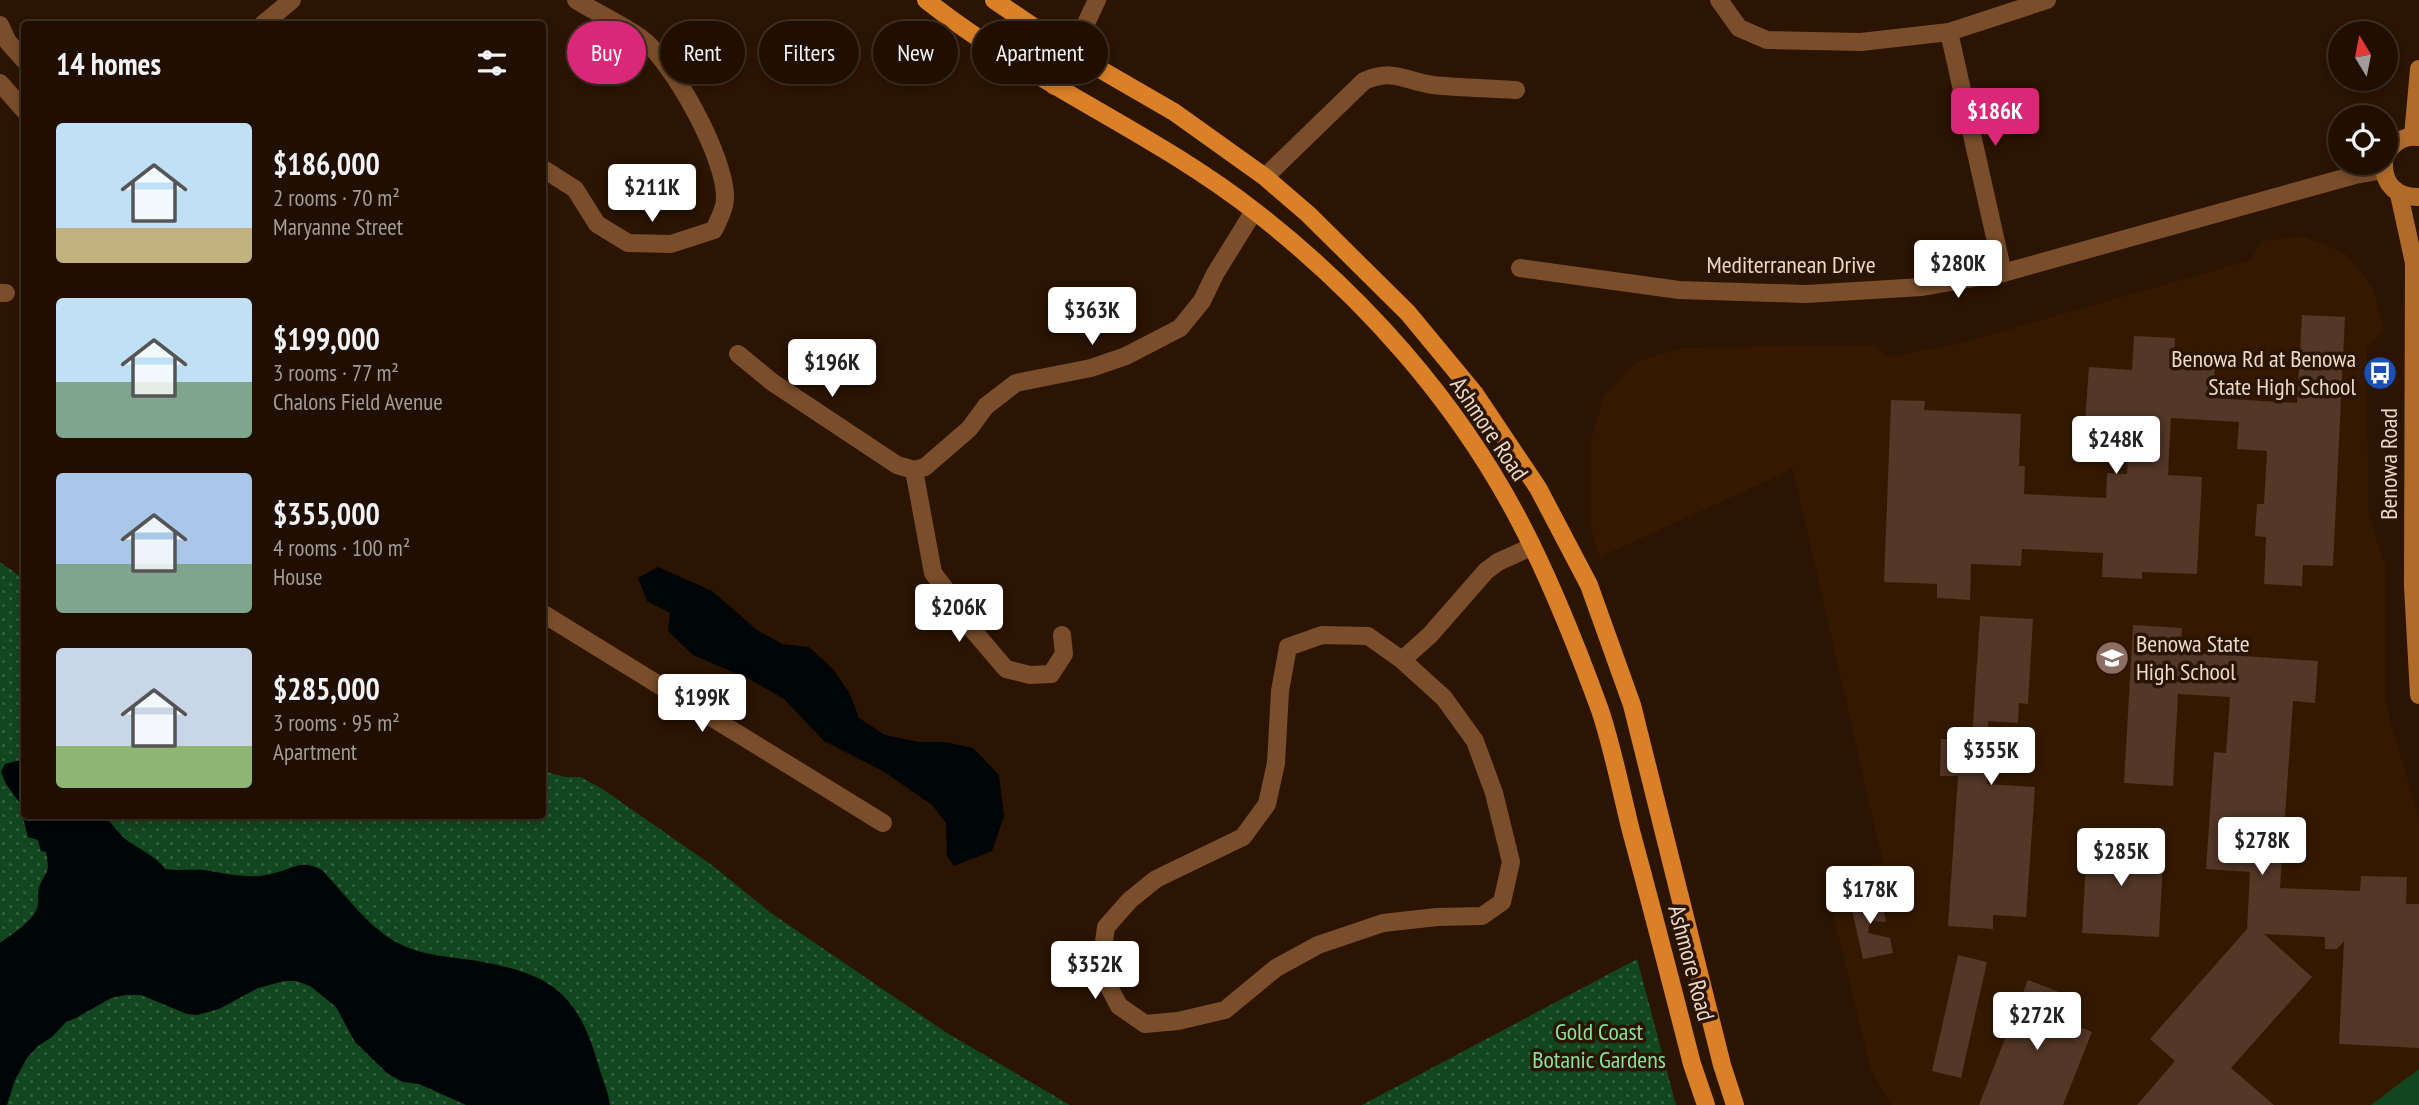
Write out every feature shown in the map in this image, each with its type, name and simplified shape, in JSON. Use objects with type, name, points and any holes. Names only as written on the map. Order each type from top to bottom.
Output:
[{"type":"main road","name":"Ashmore Road","points":[[926,0],[989,45],[1161,149],[1254,211],[1341,285],[1402,350],[1461,425],[1520,521],[1570,633],[1601,713],[1692,1064],[1706,1105]]},
{"type":"main road","name":"Ashmore Road","points":[[994,0],[1025,21]]},
{"type":"main road","points":[[2398,141],[2416,136],[2419,69]]},
{"type":"main road","name":"Ashmore Road","points":[[1108,74],[1174,112],[1265,177],[1308,214],[1408,313],[1475,394],[1538,488],[1589,585],[1632,705],[1719,1052],[1735,1105]]},
{"type":"main road","name":"Benowa Road","points":[[2386,175],[2399,194],[2414,263],[2419,695]]},
{"type":"main road","points":[[2399,194],[2419,197]]},
{"type":"street","points":[[267,21],[292,0]]},
{"type":"street","points":[[546,171],[575,189],[597,224],[628,243],[671,244],[714,230],[726,200],[719,162],[672,71],[643,39],[576,0]]},
{"type":"street","points":[[1087,21],[1097,0]]},
{"type":"street","points":[[1719,0],[1739,28],[1767,40],[1861,42],[1950,32],[2047,0]]},
{"type":"street","points":[[0,24],[4,43],[21,57]]},
{"type":"street","points":[[1950,32],[2003,273]]},
{"type":"street","points":[[1265,177],[1364,81],[1380,74],[1399,75],[1432,85],[1516,90]]},
{"type":"street","points":[[0,83],[21,107]]},
{"type":"street","name":"Mediterranean Drive","points":[[1520,268],[1679,290],[1806,294],[1922,287],[2003,273],[2355,175]]},
{"type":"street","points":[[738,354],[772,382],[897,465],[914,470],[925,467],[969,429],[986,406],[1016,383],[1091,368],[1115,360],[1180,328],[1202,301],[1215,274],[1254,211]]},
{"type":"street","points":[[914,470],[933,573],[988,650],[1006,669],[1030,675],[1051,674],[1064,654],[1062,635]]},
{"type":"street","points":[[1402,660],[1430,635],[1486,571],[1498,562],[1531,547]]},
{"type":"street","points":[[546,615],[883,823]]},
{"type":"street","points":[[1322,635],[1368,636],[1402,660],[1444,698],[1475,741],[1494,793],[1511,862],[1502,902],[1482,916],[1437,917],[1383,923],[1318,945],[1276,968],[1225,1010],[1178,1021],[1146,1024],[1119,1006],[1100,970],[1105,927],[1130,900],[1156,879],[1243,837],[1267,804],[1276,763],[1280,691],[1288,647],[1322,635]]},
{"type":"shaded area","name":"Benowa State High School","points":[[2305,237],[2346,254],[2372,286],[2384,329],[2367,348],[2368,512],[2383,561],[2386,563],[2386,706],[2419,818],[2419,1105],[1891,1105],[1871,1070],[1824,877],[1883,863],[1793,469],[1600,557],[1591,528],[1591,440],[1604,396],[1636,362],[1682,348],[1874,345],[1890,357],[1958,344],[2251,260],[2261,241]]},
{"type":"shaded area","points":[[658,567],[712,591],[757,630],[782,644],[809,647],[833,669],[850,694],[859,718],[885,735],[973,748],[999,775],[1004,816],[992,851],[954,866],[947,856],[946,823],[932,805],[883,771],[824,741],[784,699],[749,679],[693,655],[668,631],[670,613],[647,601],[638,578]]},
{"type":"shaded area","points":[[21,760],[21,810],[1,772],[5,764]]},
{"type":"shaded area","points":[[23,819],[108,819],[124,838],[165,869],[204,870],[248,876],[266,875],[309,865],[322,870],[380,932],[392,940],[433,955],[507,967],[545,982],[559,992],[571,1005],[590,1040],[610,1105],[466,1105],[419,1084],[403,1082],[388,1074],[355,1042],[336,1007],[310,986],[296,981],[284,981],[258,988],[219,1009],[197,1015],[187,1014],[141,995],[111,998],[66,1022],[52,1037],[38,1046],[27,1058],[15,1080],[7,1105],[0,1105],[0,943],[33,916],[38,904],[39,888],[48,866],[46,852],[41,851],[38,840],[28,837]]},
{"type":"green space","points":[[0,562],[21,577],[21,819],[546,819],[546,772],[565,777],[580,777],[601,788],[713,866],[771,913],[947,1033],[1070,1105],[0,1105]]},
{"type":"green space","name":"Gold Coast Botanic Gardens","points":[[1637,959],[1676,1105],[1362,1105]]},
{"type":"green space","points":[[2419,1069],[2419,1105],[2371,1105]]},
{"type":"building","points":[[2302,315],[2345,317],[2333,566],[2303,565],[2302,586],[2264,584],[2266,537],[2255,536],[2257,504],[2264,504],[2267,451],[2237,449],[2239,422],[2171,418],[2168,475],[2202,477],[2197,574],[2142,572],[2142,579],[2102,577],[2103,553],[2022,549],[2021,566],[1971,564],[1970,600],[1937,598],[1937,584],[1884,582],[1891,400],[1925,401],[1924,410],[2021,414],[2019,466],[2025,466],[2024,494],[2106,498],[2107,473],[2127,474],[2129,425],[2085,421],[2089,367],[2132,370],[2134,336],[2175,338],[2174,364],[2215,367],[2213,398],[2297,403]]},
{"type":"building","points":[[1980,616],[2033,619],[2028,704],[2019,703],[2018,723],[1988,721],[1987,784],[2035,787],[2026,917],[1993,915],[1993,929],[1948,926],[1958,776],[1940,776],[1941,739],[1972,740]]},
{"type":"building","points":[[2133,625],[2182,628],[2181,652],[2318,661],[2315,703],[2293,701],[2280,888],[2360,891],[2361,876],[2407,877],[2406,904],[2419,904],[2419,1048],[2339,1044],[2344,941],[2337,949],[2325,949],[2325,937],[2264,934],[2312,977],[2231,1068],[2274,1105],[2137,1105],[2175,1061],[2150,1039],[2247,929],[2250,872],[2206,869],[2214,752],[2226,753],[2230,697],[2178,694],[2173,786],[2124,783]]},
{"type":"building","points":[[2092,830],[2135,832],[2134,859],[2163,860],[2159,937],[2082,933],[2086,862],[2090,863]]},
{"type":"building","points":[[1880,894],[1886,922],[1870,921],[1868,933],[1890,938],[1893,953],[1863,959],[1850,901]]},
{"type":"building","points":[[1958,955],[1987,962],[1961,1078],[1932,1071]]},
{"type":"building","points":[[2028,980],[2072,997],[2063,1020],[2092,1032],[2063,1105],[1979,1105]]},
{"type":"place","name":"Benowa Rd at Benowa State High School","points":[[2380,373]]},
{"type":"place","name":"Benowa State High School","points":[[2112,658]]}]
